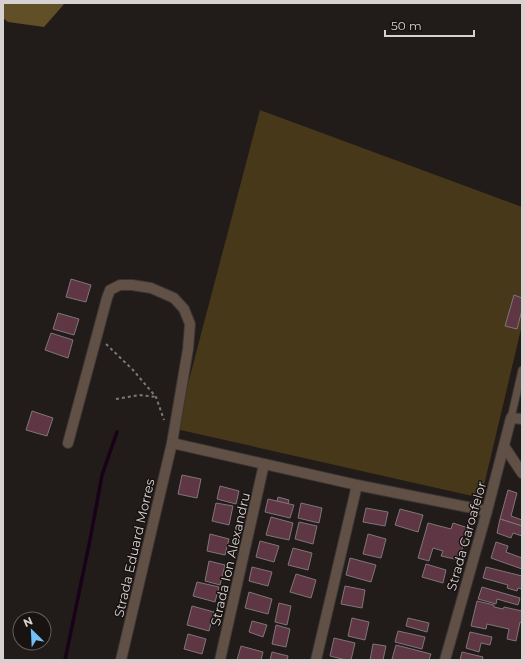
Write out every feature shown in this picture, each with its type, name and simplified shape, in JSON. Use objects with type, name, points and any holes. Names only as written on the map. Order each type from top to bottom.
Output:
[{"type":"street","name":"Strada Eduard Morres","points":[[68,443],[110,290],[120,285],[132,285],[151,288],[174,298],[184,309],[190,324],[188,349],[172,443],[122,660]]},
{"type":"street","points":[[511,418],[522,419]]},
{"type":"street","name":"Strada Garoafelor","points":[[445,660],[487,511],[511,418]]},
{"type":"street","points":[[172,443],[357,485],[487,511]]},
{"type":"street","points":[[504,446],[522,473]]},
{"type":"street","name":"Strada Ion Alexandru","points":[[220,660],[264,464]]},
{"type":"street","points":[[316,660],[357,485]]},
{"type":"lane","points":[[511,418],[522,370]]},
{"type":"path","points":[[104,341],[133,370],[156,397],[165,423]]},
{"type":"path","points":[[116,399],[139,395],[156,397]]},
{"type":"shaded area","points":[[3,3],[65,3],[44,27],[8,22],[3,18]]},
{"type":"shaded area","points":[[260,110],[522,207],[522,325],[481,498],[176,429]]},
{"type":"building","points":[[71,279],[91,285],[86,302],[66,297]]},
{"type":"building","points":[[514,295],[522,298],[522,310],[517,329],[505,326]]},
{"type":"building","points":[[58,313],[79,319],[74,335],[53,329]]},
{"type":"building","points":[[51,333],[73,340],[68,358],[45,350]]},
{"type":"building","points":[[32,411],[53,418],[47,436],[26,430]]},
{"type":"building","points":[[182,475],[201,479],[197,498],[178,494]]},
{"type":"building","points":[[220,486],[239,491],[236,504],[217,499]]},
{"type":"building","points":[[508,490],[517,493],[511,516],[522,520],[522,526],[500,519]]},
{"type":"building","points":[[278,497],[289,500],[288,504],[277,501]]},
{"type":"building","points":[[268,499],[294,505],[290,518],[265,512]]},
{"type":"building","points":[[216,503],[233,506],[229,525],[212,521]]},
{"type":"building","points":[[301,503],[322,508],[319,523],[298,518]]},
{"type":"building","points":[[366,508],[388,512],[385,526],[363,522]]},
{"type":"building","points":[[400,509],[423,515],[418,532],[395,525]]},
{"type":"building","points":[[271,517],[293,523],[289,540],[266,535]]},
{"type":"building","points":[[500,519],[522,526],[522,536],[513,533],[511,538],[497,533]]},
{"type":"building","points":[[299,522],[317,526],[313,544],[295,539]]},
{"type":"building","points":[[428,523],[451,529],[453,523],[468,528],[459,560],[441,556],[443,551],[433,548],[429,561],[418,558]]},
{"type":"building","points":[[210,534],[229,539],[225,555],[207,551]]},
{"type":"building","points":[[368,534],[386,539],[381,558],[363,554]]},
{"type":"building","points":[[260,541],[279,546],[274,562],[256,557]]},
{"type":"building","points":[[496,542],[508,546],[506,552],[522,558],[522,569],[491,558]]},
{"type":"building","points":[[293,548],[312,553],[308,570],[288,565]]},
{"type":"building","points":[[350,558],[376,565],[371,582],[346,575]]},
{"type":"building","points":[[209,561],[225,565],[220,585],[205,581]]},
{"type":"building","points":[[426,564],[446,570],[443,583],[422,577]]},
{"type":"building","points":[[252,567],[272,572],[268,586],[249,581]]},
{"type":"building","points":[[486,567],[522,576],[522,589],[518,588],[517,591],[507,588],[508,585],[483,578]]},
{"type":"building","points":[[296,574],[316,580],[311,598],[290,592]]},
{"type":"building","points":[[197,582],[219,587],[215,602],[193,596]]},
{"type":"building","points":[[345,586],[365,590],[362,608],[341,604]]},
{"type":"building","points":[[482,587],[520,598],[518,605],[497,599],[496,604],[478,599]]},
{"type":"building","points":[[249,592],[272,599],[268,614],[245,608]]},
{"type":"building","points":[[477,601],[503,609],[504,607],[522,611],[522,623],[520,622],[516,641],[507,639],[509,629],[487,624],[486,629],[471,626]]},
{"type":"building","points":[[279,603],[291,606],[287,625],[275,622]]},
{"type":"building","points":[[192,606],[214,612],[209,631],[187,625]]},
{"type":"building","points":[[352,618],[369,622],[365,640],[348,636]]},
{"type":"building","points":[[408,618],[429,623],[427,632],[406,626]]},
{"type":"building","points":[[252,621],[267,625],[263,637],[249,632]]},
{"type":"building","points":[[276,625],[290,629],[286,647],[272,644]]},
{"type":"building","points":[[398,631],[425,637],[422,649],[395,642]]},
{"type":"building","points":[[470,632],[492,637],[490,645],[481,643],[479,652],[466,648]]},
{"type":"building","points":[[188,634],[206,639],[202,654],[184,649]]},
{"type":"building","points":[[334,638],[355,643],[351,660],[330,656]]},
{"type":"building","points":[[373,644],[386,646],[383,660],[370,660]]},
{"type":"building","points":[[396,645],[431,654],[429,660],[392,659]]},
{"type":"building","points":[[241,646],[263,652],[261,660],[237,660]]},
{"type":"building","points":[[272,652],[288,656],[287,660],[270,660]]},
{"type":"building","points":[[462,652],[483,657],[482,660],[460,660]]},
{"type":"waterway","points":[[65,660],[102,475],[117,432]]}]
